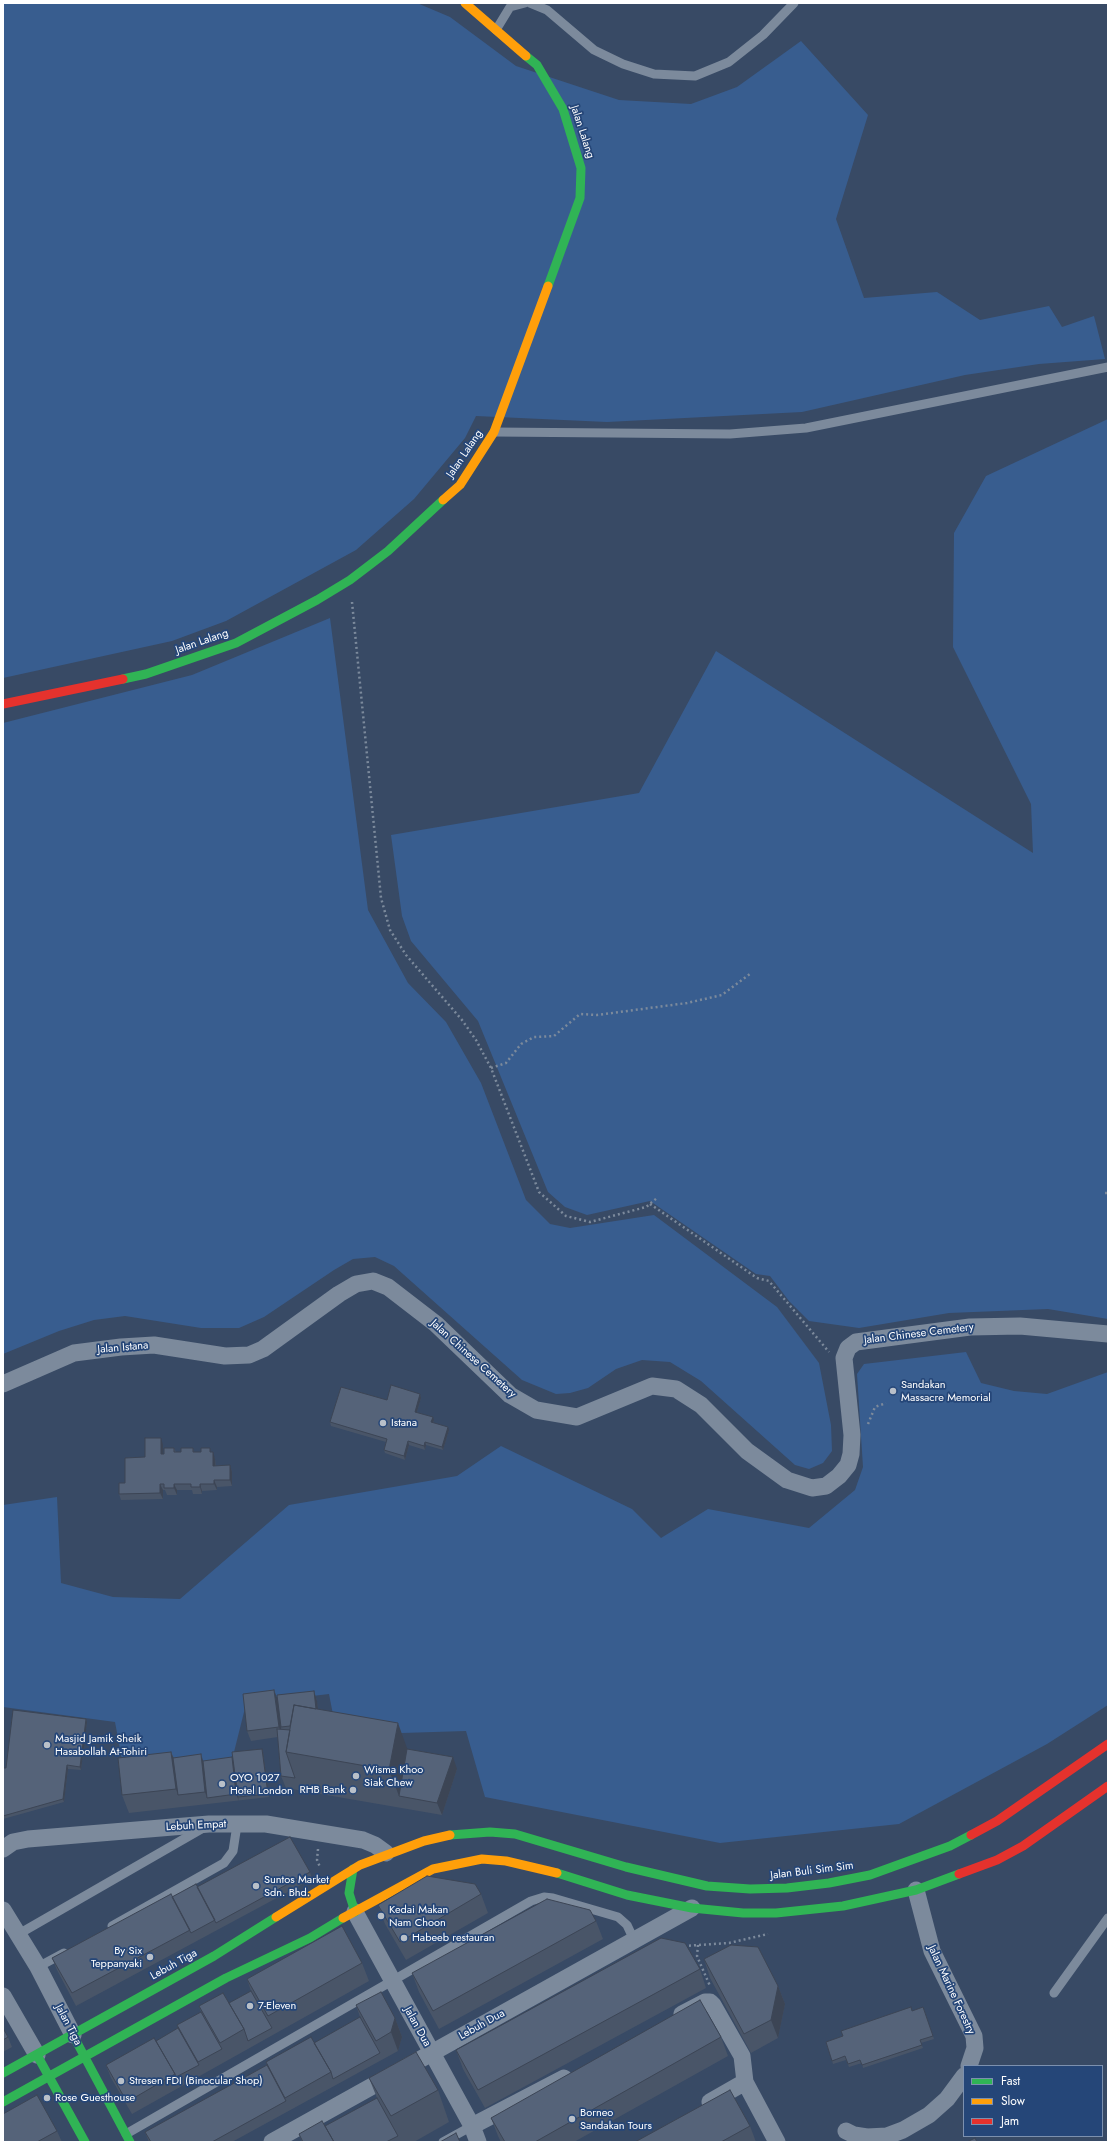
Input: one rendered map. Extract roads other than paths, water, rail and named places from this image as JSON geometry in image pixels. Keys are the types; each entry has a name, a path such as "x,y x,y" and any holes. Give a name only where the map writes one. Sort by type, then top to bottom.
{"main road":[{"name":"Jalan Lalang","path":"3,704 146,674 236,643 317,600 350,580 388,551 460,485 494,432 580,198 581,168 563,109 537,66 465,3"},
{"name":"Jalan Buli Sim Sim","path":"353,1869 386,1853 424,1841 452,1835 490,1832 515,1834 626,1867 706,1886 750,1889 788,1888 829,1883 870,1875 950,1846 997,1821 1108,1744"},
{"path":"3,2102 226,1978 310,1938 385,1894 433,1869 482,1859 506,1861 538,1868 627,1895 692,1908 744,1913 776,1913 843,1906 916,1890 968,1872 1023,1846 1108,1786"},
{"path":"353,1869 349,1893 355,1912"},
{"name":"Lebuh Tiga","path":"3,2074 214,1956 353,1869"},
{"name":"Jalan Tiga","path":"73,2035 128,2138"},
{"path":"37,2055 85,2142"}],"street":[{"name":"Jalan Chinese Cemetery","path":"249,1355 263,1349 344,1291 364,1282 381,1283 436,1324 510,1395 536,1410 577,1417 652,1386 676,1389 701,1405 747,1451 787,1480 812,1488 826,1486 839,1476 848,1465 851,1454 852,1435 844,1358 848,1348 856,1342 970,1327 1020,1326 1108,1334"},
{"name":"Jalan Istana","path":"3,1384 74,1353 121,1347 154,1345 225,1356 249,1355"},
{"name":"Lebuh Empat","path":"3,1849 13,1842 28,1838 209,1824 266,1824 363,1840 375,1845 386,1853"},
{"name":"Jalan Marine Forestry","path":"916,1890 932,1951 974,2036 975,2048 969,2065"},
{"name":"Lebuh Dua","path":"272,2142 692,1908"},
{"name":"Jalan Tiga","path":"3,1910 38,1967 73,2035"},
{"name":"Jalan Dua","path":"355,1912 475,2134"},
{"path":"3,1996 37,2055"},
{"path":"670,2021 705,2002 710,2002 742,2056 745,2082 777,2142"},
{"path":"475,2134 578,2070"},
{"path":"846,2131 854,2135 867,2138 887,2136 903,2130 929,2115 947,2099 963,2077"},
{"path":"698,2108 745,2082"}],"lane":[{"path":"496,30 510,7 525,3"},
{"path":"530,3 547,10 594,50 623,64 654,74 695,76 729,62 763,35 794,3"},
{"path":"494,432 730,434 806,428 1108,367"},
{"path":"17,1935 209,1824"},
{"path":"107,1929 224,1863 233,1851 237,1825"},
{"path":"128,2138 392,1981 531,1901 544,1897 554,1898 618,1917 627,1925 634,1940"},
{"path":"1054,1993 1108,1918"},
{"path":"38,1967 72,1948"},
{"path":"443,2142 475,2134"}],"place":[{"name":"Sandakan Massacre Memorial","path":"893,1391"},
{"name":"Istana","path":"383,1423"},
{"name":"Masjid Jamik Sheik Hasabollah At-Tohiri","path":"47,1745"},
{"name":"Wisma Khoo Siak Chew","path":"356,1776"},
{"name":"OYO 1027 Hotel London","path":"222,1784"},
{"name":"RHB Bank","path":"353,1790"},
{"name":"Suntos Market Sdn. Bhd.","path":"256,1886"},
{"name":"Kedai Makan Nam Choon","path":"381,1916"},
{"name":"Habeeb restauran","path":"404,1938"},
{"name":"By Six Teppanyaki","path":"150,1957"},
{"name":"7-Eleven","path":"250,2006"},
{"name":"Stresen FDI (Binocular Shop)","path":"121,2081"},
{"name":"Rose Guesthouse","path":"47,2098"},
{"name":"Borneo Sandakan Tours","path":"572,2119"}]}
